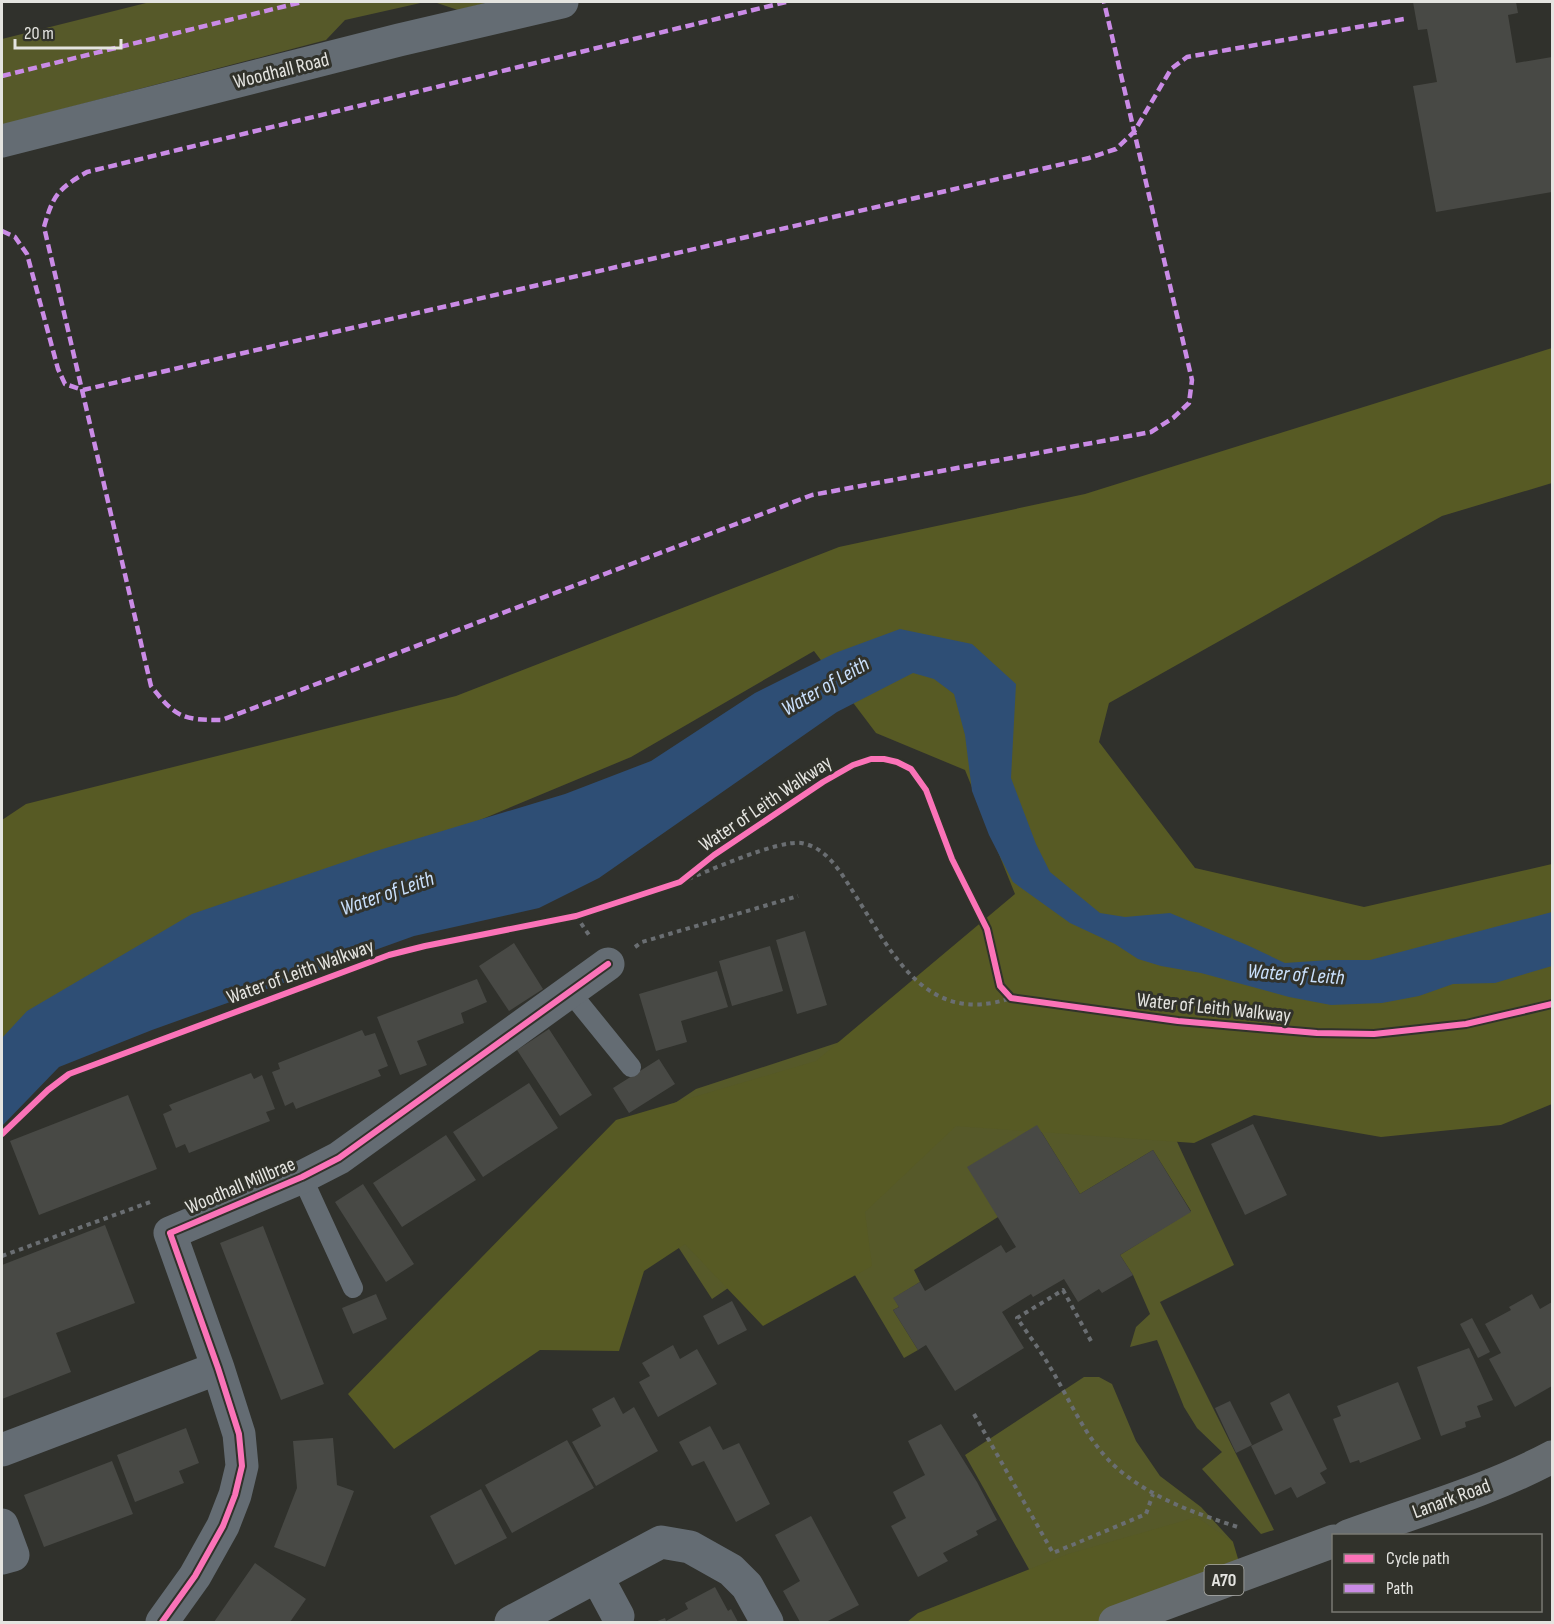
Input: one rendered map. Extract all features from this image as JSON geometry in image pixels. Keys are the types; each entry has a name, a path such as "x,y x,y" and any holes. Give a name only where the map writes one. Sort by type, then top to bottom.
{"main road":[{"name":"Lanark Road","path":"1354,1534 1489,1485 1552,1457"},
{"name":"A70","path":"1115,1623 1332,1542"}],"street":[{"name":"Woodhall Road","path":"2,141 399,40 562,2"},
{"name":"Woodhall Millbrae","path":"162,1623 195,1576 223,1526 235,1495 242,1466 239,1434 170,1233 302,1177 339,1158 571,993 608,964"},
{"path":"2,1450 218,1368"},
{"path":"2,1524 13,1555 2,1558"},
{"path":"511,1623 661,1542 690,1547 730,1570 747,1586 767,1623"},
{"path":"597,1577 618,1616"}],"lane":[{"path":"571,993 631,1067"},
{"path":"302,1177 353,1288"}],"path":[{"path":"608,964 642,942 798,896"},
{"path":"564,919 586,913"},
{"path":"2,1256 153,1201 170,1233"},
{"path":"1091,1341 1063,1290 1017,1318 1050,1367 1089,1435 1118,1468 1154,1494 1205,1517 1241,1528"},
{"path":"974,1414 1053,1554 1146,1514 1154,1494"}],"green space":[{"path":"150,2 425,2 345,20 326,40 2,125 2,39"},
{"path":"434,2 490,2 458,10"},
{"path":"1552,348 1552,483 1442,516 1109,703 1099,742 1195,868 1364,907 1552,864 1552,1104 1501,1125 1381,1137 1254,1115 1194,1143 956,1126 865,1212 872,1266 763,1326 685,1244 644,1271 619,1351 540,1350 394,1449 348,1394 616,1120 816,1061 1015,894 965,770 876,733 814,651 631,757 310,891 2,1058 2,820 26,804 456,696 839,547 1085,494"},
{"path":"858,1036 1167,1120 1234,1265 1160,1302 1274,1530 1261,1534 1202,1469 1222,1452 1197,1428 1184,1407 1157,1340 1130,1347 1136,1327 1150,1314 1133,1275 1120,1255 1191,1211 1153,1150 1080,1194 1037,1125 998,1217 914,1270 920,1282 894,1298 899,1307 893,1310 918,1350 904,1358 824,1223 712,1299 612,1145 696,1089"},
{"path":"1084,1377 1099,1377 1112,1384 1136,1441 1160,1476 1201,1507 1233,1542 1049,1605 965,1455"},
{"path":"1197,1517 1233,1542 1242,1572 1143,1622 907,1622 918,1613 1068,1554"}],"water":[{"name":"Water of Leith","path":"900,629 972,644 1016,684 1011,778 1036,844 1050,872 1100,913 1125,917 1170,913 1285,963 1370,960 1552,912 1552,966 1495,983 1453,984 1419,996 1382,1003 1331,1005 1289,997 1138,959 1115,944 1070,923 1013,882 989,835 972,791 965,735 954,694 934,679 913,673 837,712 599,878 539,908 414,936 152,1030 59,1067 2,1126 2,1038 27,1011 192,914 376,851 565,794 651,761 755,693 835,653"}],"building":[{"path":"1413,2 1516,2 1518,13 1508,15 1516,63 1552,57 1552,192 1436,212 1413,86 1437,82 1427,29 1418,30"},
{"path":"805,931 827,1005 797,1014 776,940"},
{"path":"514,943 543,989 509,1011 479,966"},
{"path":"770,946 783,991 732,1006 719,961"},
{"path":"717,971 728,1007 681,1021 687,1042 656,1051 639,994"},
{"path":"477,979 487,1002 461,1013 464,1023 417,1041 427,1065 400,1075 377,1017"},
{"path":"549,1029 592,1095 560,1116 517,1050"},
{"path":"362,1030 365,1036 375,1033 388,1066 378,1070 381,1076 296,1109 293,1102 285,1106 272,1072 280,1069 278,1063"},
{"path":"659,1059 675,1084 629,1113 613,1088"},
{"path":"251,1073 254,1079 262,1075 275,1109 266,1112 270,1121 189,1153 185,1144 176,1148 163,1114 172,1110 169,1105"},
{"path":"529,1083 558,1128 483,1177 453,1132"},
{"path":"128,1095 157,1169 39,1215 10,1141"},
{"path":"1253,1124 1287,1195 1245,1215 1211,1144"},
{"path":"1037,1125 1080,1194 1153,1150 1191,1212 1120,1255 1133,1275 1102,1293 1099,1289 1078,1302 1064,1279 1033,1297 1031,1294 1002,1312 1024,1348 955,1391 926,1345 918,1350 893,1310 899,1307 893,1298 920,1282 925,1291 1001,1245 1006,1253 1016,1247 967,1167"},
{"path":"446,1135 476,1180 402,1227 373,1183"},
{"path":"363,1184 414,1264 386,1282 335,1202"},
{"path":"105,1225 135,1303 56,1333 71,1372 2,1399 2,1265"},
{"path":"263,1226 324,1384 281,1400 220,1243"},
{"path":"376,1294 387,1319 353,1334 342,1308"},
{"path":"1532,1294 1540,1309 1552,1302 1552,1386 1515,1407 1489,1359 1501,1353 1485,1324 1511,1310 1509,1307"},
{"path":"732,1301 747,1330 718,1345 703,1316"},
{"path":"1472,1318 1490,1352 1478,1358 1460,1324"},
{"path":"673,1345 680,1359 697,1349 717,1384 658,1417 639,1382 650,1376 642,1363"},
{"path":"1469,1348 1493,1400 1477,1406 1481,1417 1465,1422 1466,1427 1441,1436 1417,1367"},
{"path":"1398,1382 1421,1439 1360,1463 1359,1460 1350,1463 1333,1419 1341,1416 1337,1406"},
{"path":"1289,1393 1327,1469 1320,1473 1326,1483 1297,1498 1291,1487 1275,1495 1251,1446 1283,1430 1270,1403"},
{"path":"614,1397 623,1414 634,1407 658,1451 596,1486 572,1442 601,1426 592,1409"},
{"path":"1230,1401 1252,1445 1236,1453 1215,1408"},
{"path":"941,1424 977,1482 997,1520 976,1531 978,1535 943,1553 948,1561 918,1577 891,1526 906,1518 893,1492 925,1475 908,1441"},
{"path":"710,1426 723,1450 739,1443 770,1504 736,1522 704,1461 692,1466 679,1442"},
{"path":"186,1428 199,1463 179,1471 184,1483 135,1502 117,1455"},
{"path":"333,1438 337,1485 354,1491 325,1567 274,1547 297,1488 293,1441"},
{"path":"567,1440 594,1488 512,1533 485,1485"},
{"path":"112,1461 133,1514 44,1547 24,1495"},
{"path":"481,1489 507,1538 455,1565 430,1516"},
{"path":"811,1516 859,1605 826,1622 800,1622 783,1591 800,1581 775,1535"},
{"path":"255,1563 306,1599 290,1622 214,1622"},
{"path":"715,1587 728,1611 731,1609 738,1622 655,1622 665,1618 666,1621 688,1609 685,1603"}],"marked path":[{"path":"2,76 302,2"},
{"path":"786,2 87,172 63,188 50,207 44,227 151,686 167,705 189,718 222,720 812,495 1151,432 1173,418 1189,403 1192,380 1104,2"},
{"path":"2,231 15,237 27,254 58,369 65,384 83,390 1089,158 1116,149 1134,132 1171,69 1187,57 1404,19"}],"cycle path":[{"name":"Water of Leith Walkway","path":"2,1134 48,1090 69,1074 389,955 576,916 680,882 714,855 823,782 853,765 871,759 897,762 911,769 926,790 952,859 987,929 1000,986 1011,998 1178,1021 1317,1033 1374,1034 1466,1024 1552,1004"},
{"path":"162,1622 195,1576 223,1526 235,1495 242,1466 239,1434 170,1233 302,1177 339,1158 608,964"}]}
